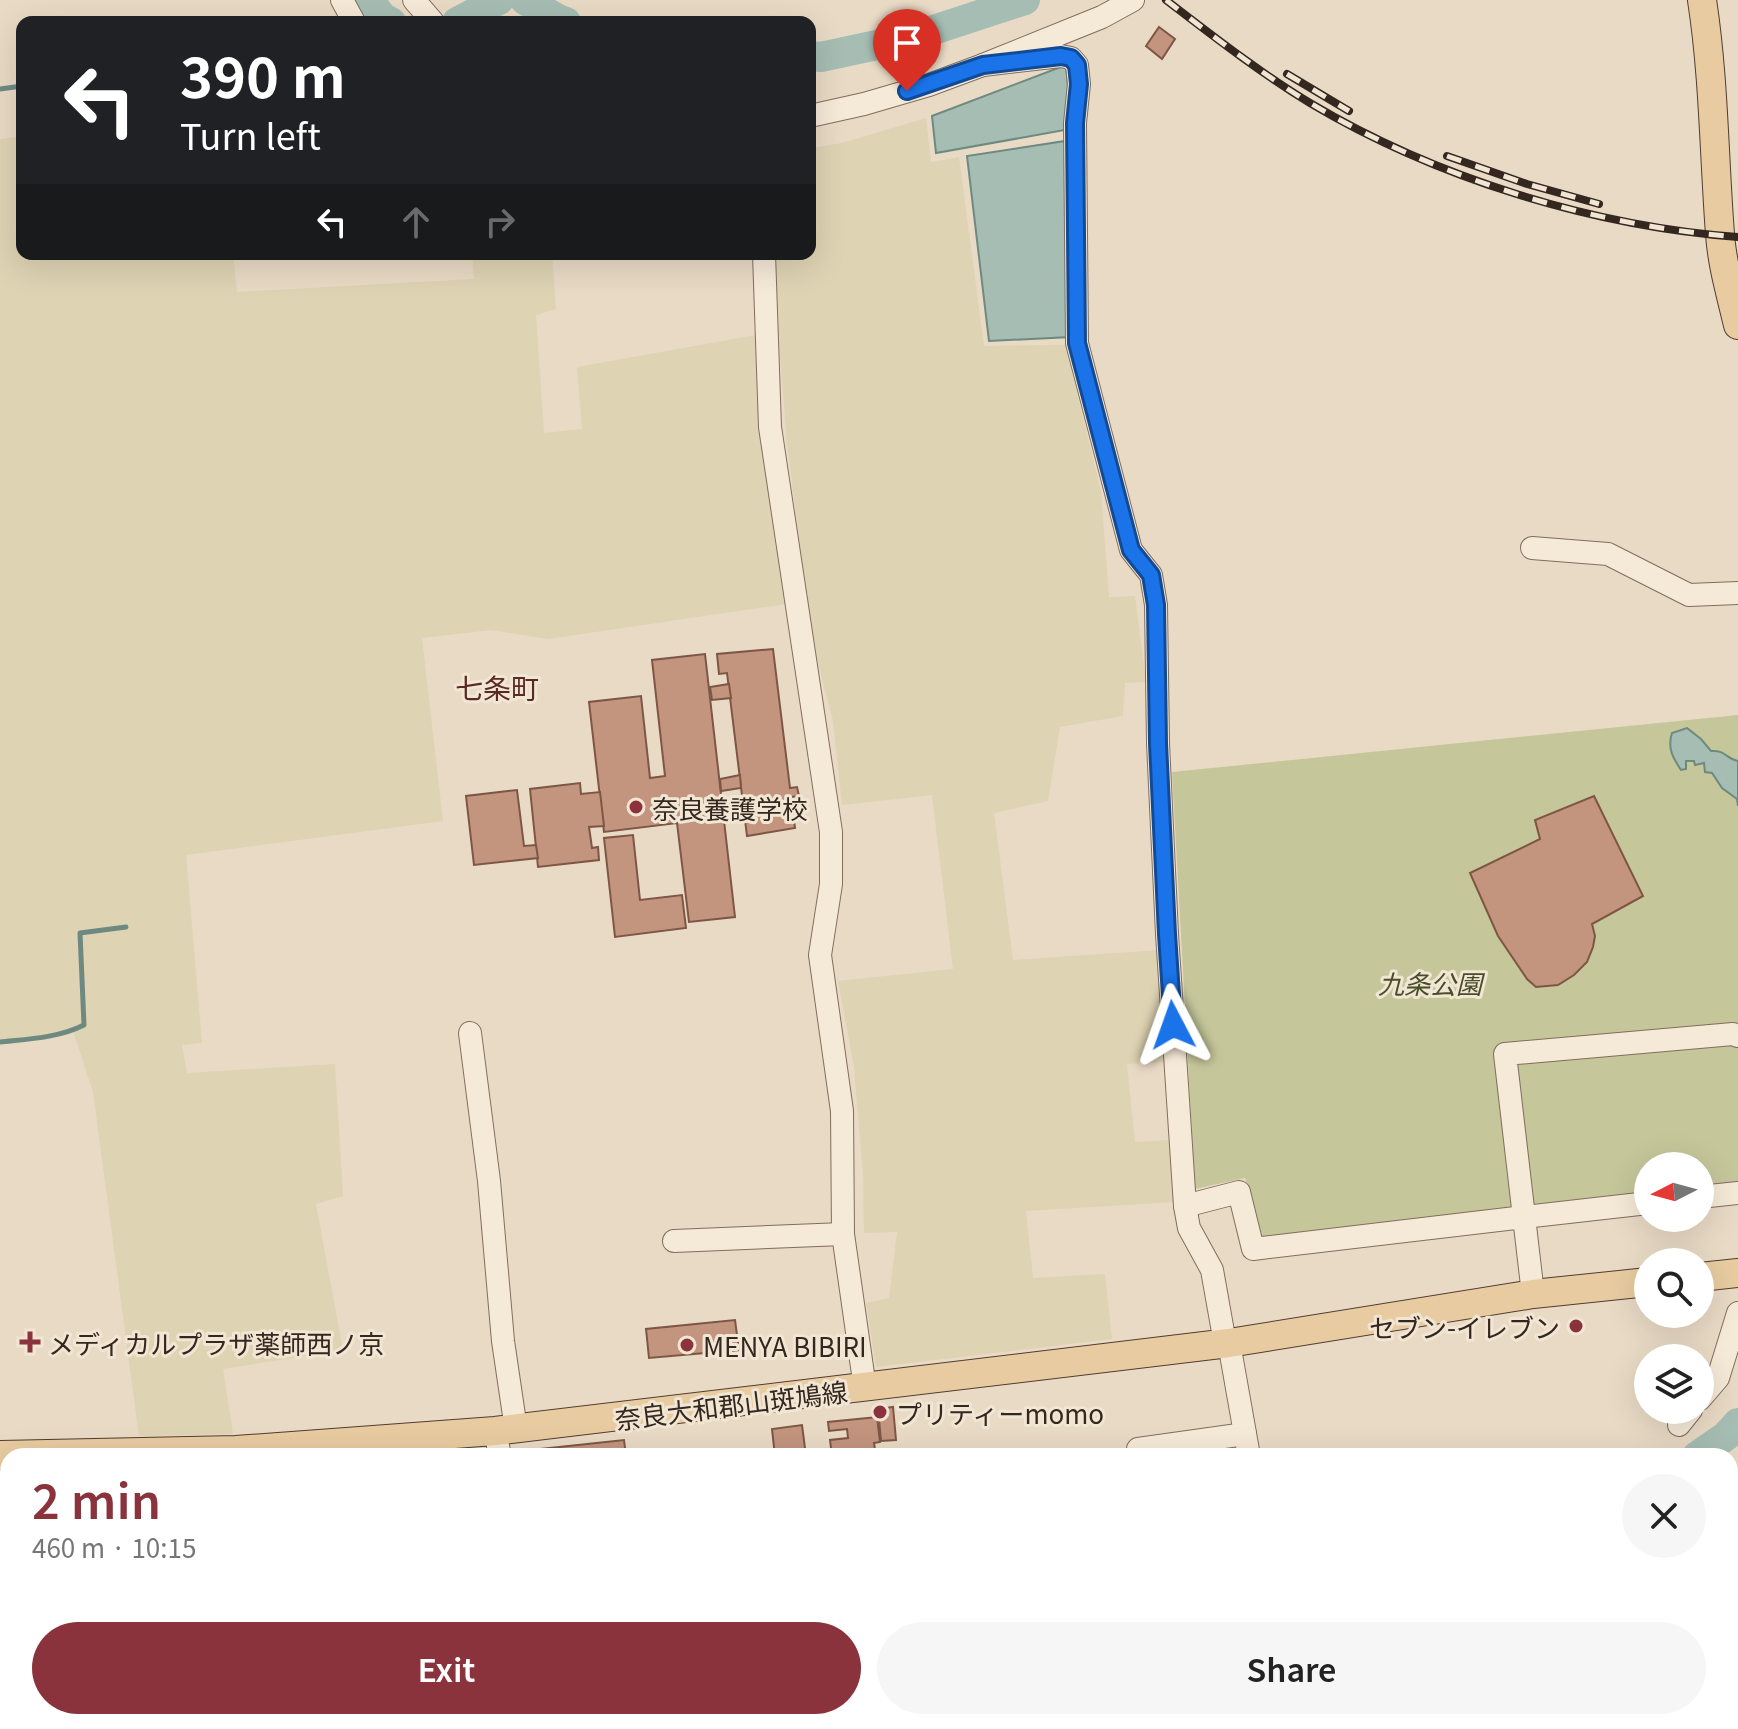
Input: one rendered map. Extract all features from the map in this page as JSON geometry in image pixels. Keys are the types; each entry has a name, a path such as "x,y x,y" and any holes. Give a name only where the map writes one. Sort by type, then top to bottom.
{"main road":[{"path":"1702,0 1713,88 1720,235 1738,325"},
{"path":"1714,1276 1738,1273"},
{"name":"奈良大和郡山斑鳩線","path":"384,1448 504,1439 865,1388 1227,1343 1533,1294 1634,1283"}],"street":[{"path":"414,0 428,16"},
{"path":"816,115 903,93 983,65 1102,17 1133,0"},
{"path":"983,65 1061,56 1071,58 1077,65 1077,343 1131,550 1151,575 1156,605 1158,743 1166,918 1185,1206 1189,1228 1212,1270 1247,1445 1165,1448"},
{"path":"764,260 770,427 831,832 831,884 820,955 842,1111 843,1234 865,1388"},
{"path":"1532,548 1608,554 1689,595 1738,593"},
{"path":"470,1033 489,1181 503,1341 504,1439"},
{"path":"1533,1294 1505,1054 1738,1036"},
{"path":"1185,1206 1239,1192 1253,1249 1634,1205"},
{"path":"1714,1196 1738,1193"},
{"path":"674,1241 843,1234"},
{"path":"1714,1383 1738,1313"}],"shaded area":[{"path":"1066,65 1070,109 1065,130 936,153 932,116"},
{"path":"926,118 931,162 959,157 984,346 1065,345 1101,491 1109,597 1135,596 1146,682 1125,683 1123,716 1060,727 1048,801 994,813 1013,960 1161,950 1167,1062 1127,1064 1135,1142 1169,1140 1176,1202 1026,1211 1033,1278 1105,1274 1112,1339 876,1367 866,1303 889,1298 897,1232 864,1233 863,1174 854,1067 838,981 953,969 932,795 842,805 833,721 811,636 787,443 772,260 816,260 816,147 842,143"},
{"path":"16,137 16,260 234,260 237,292 474,279 472,260 552,260 556,309 536,315 544,433 582,429 577,367 756,335 787,604 548,639 491,630 422,638 443,821 186,855 202,1043 182,1045 187,1073 335,1064 343,1196 316,1204 343,1350 223,1369 233,1434 139,1436 93,1092 73,1031 0,1042 0,139"},
{"path":"1065,141 1071,337 989,341 967,156"},
{"path":"1687,728 1711,751 1738,761 1738,806 1737,799 1722,788 1712,773 1705,772 1704,763 1695,765 1694,761 1686,761 1686,769 1681,770 1670,743 1672,733"}],"green space":[{"name":"九条公園","path":"1738,715 1738,1182 1714,1185 1714,1152 1634,1152 1634,1194 1262,1237 1245,1178 1195,1189 1172,772"}],"building":[{"path":"1159,27 1175,39 1162,59 1146,46"},
{"path":"773,649 790,788 797,787 799,796 791,797 795,828 747,836 727,673 719,674 717,654"},
{"path":"705,654 735,917 689,922 677,823 604,832 589,702 641,696 650,778 665,776 652,660"},
{"path":"729,684 731,698 712,700 710,687"},
{"path":"740,775 741,788 721,791 720,779"},
{"path":"580,783 581,794 600,792 604,826 589,827 592,848 598,847 599,860 538,867 530,789"},
{"path":"517,790 524,846 536,845 538,858 474,865 466,796"},
{"path":"1594,796 1643,896 1592,924 1595,936 1593,947 1587,962 1574,975 1558,985 1536,987 1527,979 1498,936 1470,873 1540,839 1535,820"},
{"path":"633,835 640,900 682,895 686,928 615,937 604,838"},
{"path":"735,1320 739,1350 649,1358 646,1329"},
{"path":"893,1407 896,1440 881,1441 878,1409"},
{"path":"877,1417 880,1442 874,1443 875,1448 831,1448 830,1440 848,1438 847,1429 829,1431 828,1422"},
{"path":"802,1425 805,1448 774,1448 772,1429"},
{"path":"624,1440 625,1448 550,1448"}],"waterway":[{"path":"369,0 381,16"},
{"path":"468,16 499,0"},
{"path":"525,0 553,16"},
{"path":"816,57 909,38 1025,0"},
{"path":"0,89 16,87"},
{"path":"0,1042 53,1035 84,1025 80,933 126,927"},
{"path":"1709,1448 1738,1423"}],"railway":[{"path":"1166,0 1310,103 1410,154 1516,194 1572,210 1627,222 1738,237"},
{"path":"1287,74 1349,111"},
{"path":"1447,156 1527,184 1599,204"}],"place":[{"name":"奈良養護学校","path":"636,807"},
{"name":"セブン-イレブン","path":"1576,1326"},
{"name":"メディカルプラザ薬師西ノ京","path":"30,1342"},
{"name":"MENYA BIBIRI","path":"687,1345"},
{"name":"プリティーmomo","path":"880,1412"}],"district":[{"name":"七条町","path":"497,687"}],"route":[{"path":"907,91 983,65 1061,56 1071,58 1077,65 1077,343 1131,550 1151,575 1156,605 1158,743 1173,1025"}]}
